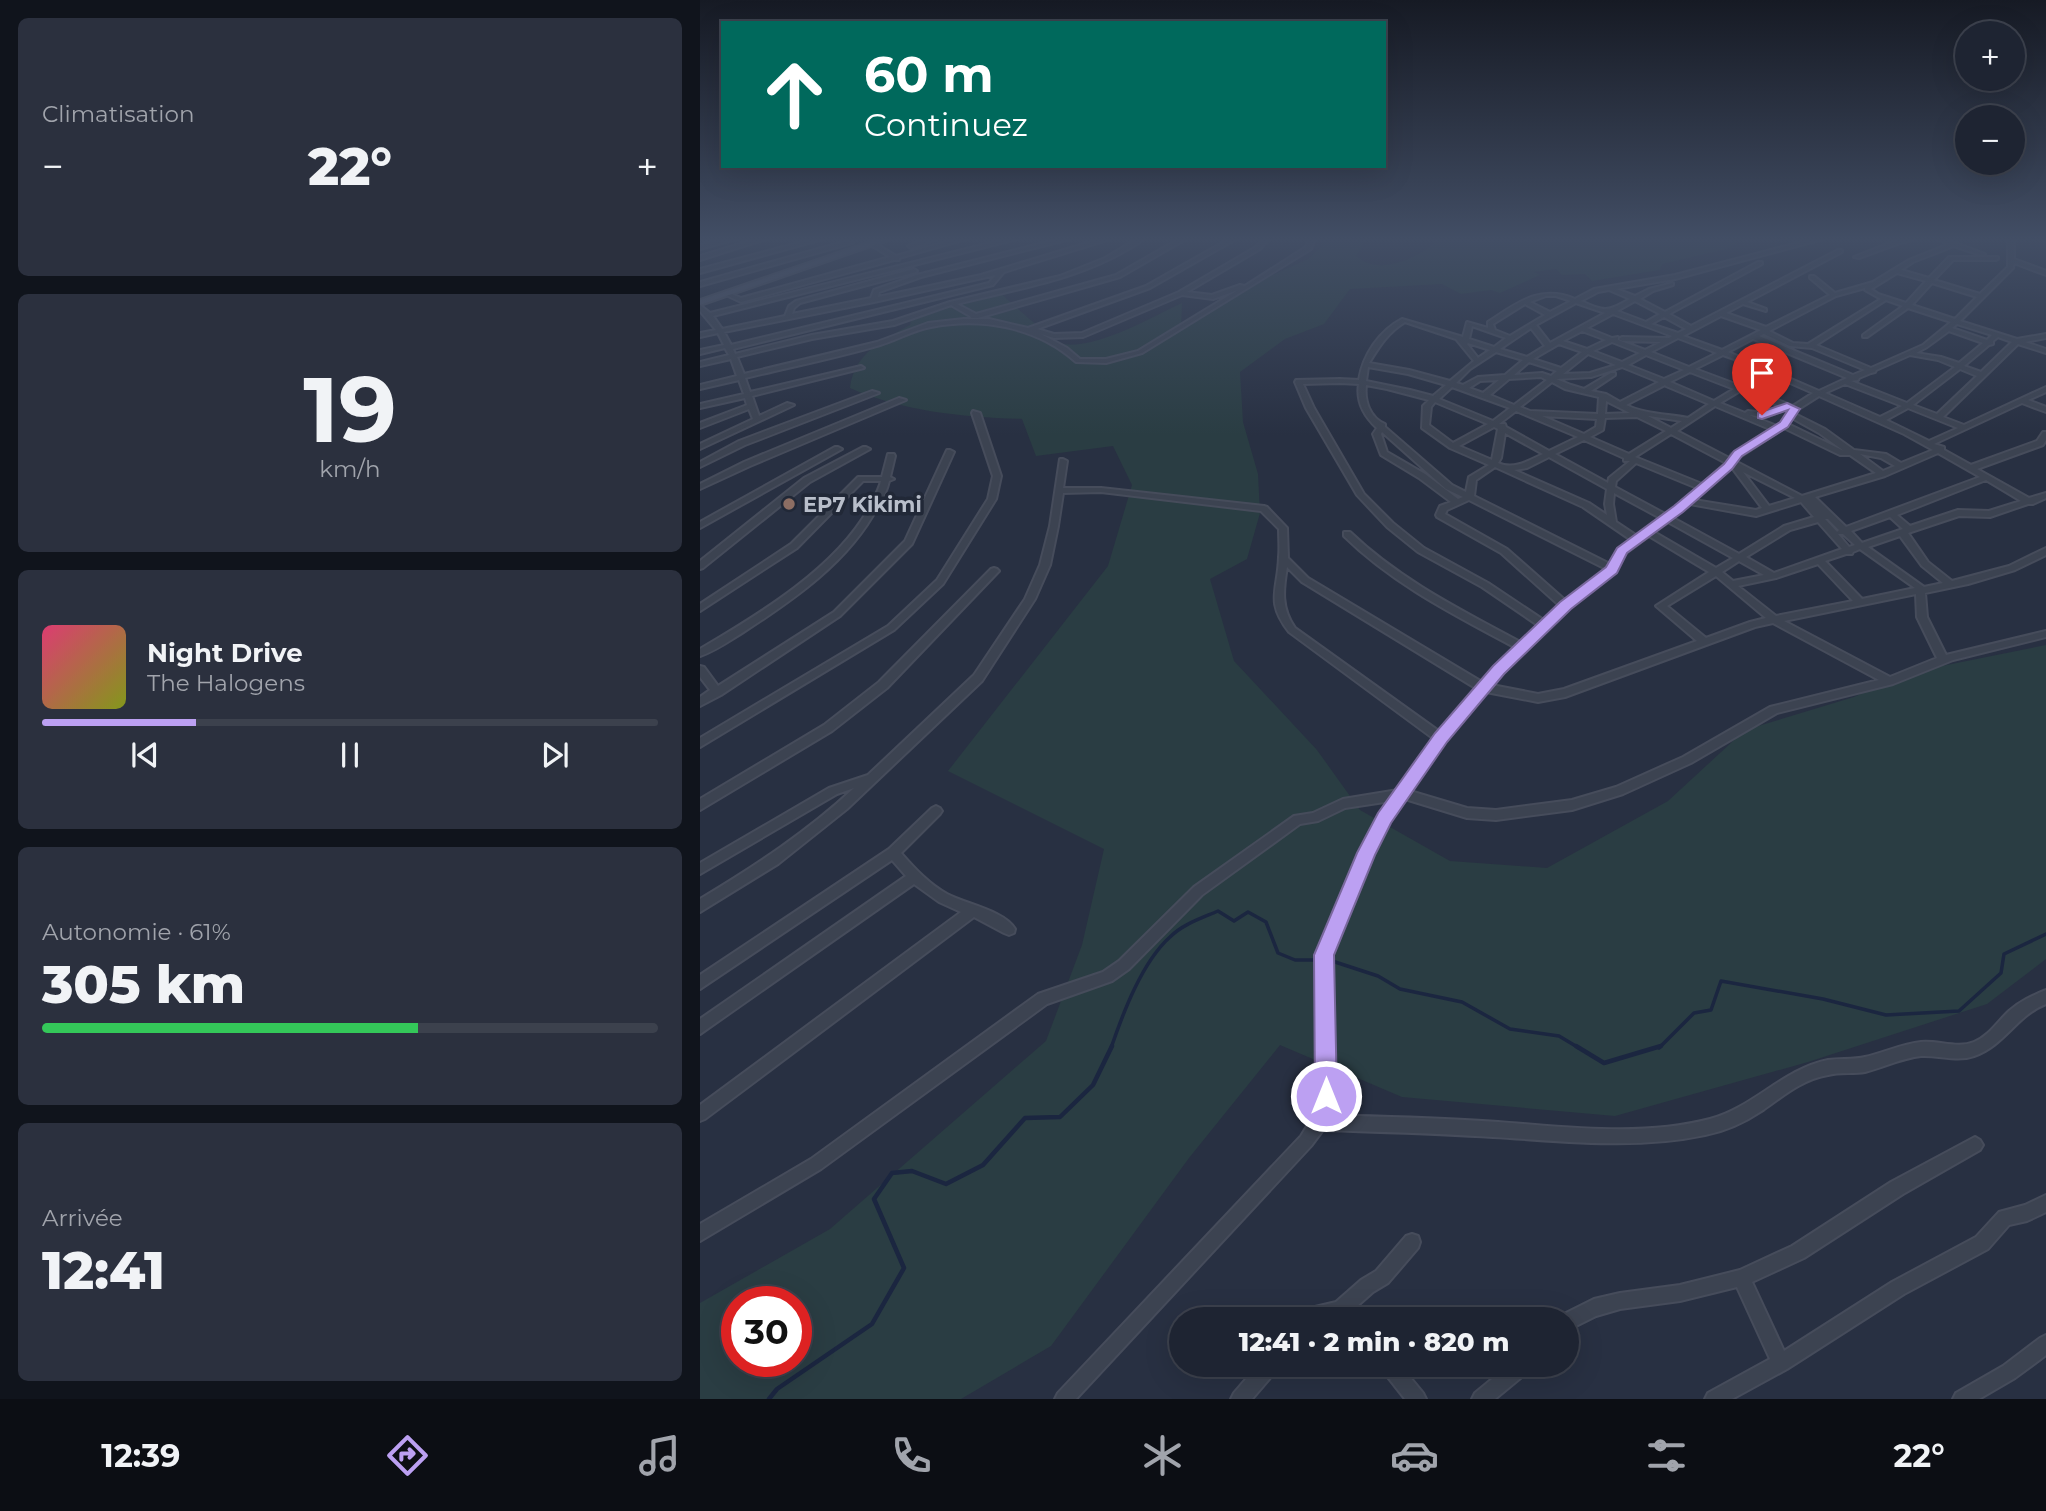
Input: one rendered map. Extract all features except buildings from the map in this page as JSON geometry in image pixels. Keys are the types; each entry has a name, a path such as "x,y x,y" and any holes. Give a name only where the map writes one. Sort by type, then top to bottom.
{"street":[{"path":"710,315 752,304"},
{"path":"788,317 795,304"},
{"path":"700,335 852,304"},
{"path":"700,364 745,344 910,304"},
{"path":"700,352 768,347 894,323 948,304"},
{"path":"954,304 976,317"},
{"path":"964,321 1020,304"},
{"path":"1028,330 1100,304"},
{"path":"700,387 879,343 928,325 989,321 1054,336 1083,335 1155,304"},
{"path":"1028,330 1065,349 1077,360 1124,358 1146,349 1219,304"},
{"path":"1492,331 1490,323 1522,304"},
{"path":"1530,304 1550,315"},
{"path":"1571,304 1511,338 1450,382 1427,405 1425,425 1453,446 1586,505 1637,540"},
{"path":"1584,304 1646,324 1675,338 1723,352 1881,420 1931,443 2030,502"},
{"path":"1485,395 1527,359 1627,304"},
{"path":"1647,304 1691,329"},
{"path":"1646,324 1682,304"},
{"path":"1586,391 1647,353 1738,304"},
{"path":"1749,304 1765,310"},
{"path":"1620,405 1815,304"},
{"path":"1812,346 1876,304"},
{"path":"1713,405 1762,415 1791,410 1819,393 1912,354 1948,329 1973,304"},
{"path":"700,305 720,332 757,420"},
{"path":"1865,336 1908,305 2046,351"},
{"path":"1722,314 1764,329 1769,336 1792,345 1812,346 1873,371"},
{"path":"1612,569 1449,487 1364,408 1362,382 1365,364 1380,340 1398,321 1407,320 1466,342 1496,348 1527,359 1558,375 1568,387 1603,396 1730,464 1807,499 1862,547 1916,583 1921,591 1922,617 1943,660"},
{"path":"1478,362 1466,342 1468,323 1511,338"},
{"path":"1532,325 1549,347"},
{"path":"1948,329 1987,343 2046,336"},
{"path":"1580,330 1612,338 1762,394 1791,410 1882,474"},
{"path":"1881,420 1911,407 1998,334"},
{"path":"1752,336 1911,407 1966,428"},
{"path":"1453,446 1498,424 1514,408 1588,351 1612,338 1675,338"},
{"path":"1939,417 2017,341"},
{"path":"1560,342 1626,365 1713,405 1780,427 1843,453 1883,456 1901,466"},
{"path":"745,344 763,343 768,347"},
{"path":"1660,348 1668,361"},
{"path":"1912,354 1933,356 1982,375"},
{"path":"1743,360 1762,394"},
{"path":"1365,364 1401,369 1465,387 1630,460 1701,487"},
{"path":"1465,387 1478,379 1591,374 1626,365"},
{"path":"700,405 861,369"},
{"path":"1546,626 1485,585 1421,550 1390,525 1361,495 1310,408 1299,382 1362,382 1432,398 1498,424 1773,576"},
{"path":"786,386 790,405 802,419"},
{"path":"1612,521 1613,478 1630,460 1741,387"},
{"path":"1931,443 2046,388"},
{"path":"1418,394 1441,391"},
{"path":"700,465 742,443 875,393"},
{"path":"1504,469 1524,466 1600,428 1603,396"},
{"path":"700,488 747,464 902,400"},
{"path":"2023,401 2046,410"},
{"path":"700,447 790,405"},
{"path":"700,426 751,406"},
{"path":"1064,1399 1306,1141 1319,1122 1326,1096 1324,961 1366,853 1385,818 1441,737 1482,687 1566,606 1612,569 1622,551 1667,519 1730,464 1738,453 1780,427 1791,410"},
{"path":"700,743 891,628 940,582 992,499 995,487 997,476 976,413"},
{"path":"1527,413 1639,415 1689,420"},
{"path":"1470,497 1472,479 1497,458 1498,424"},
{"path":"1382,426 1377,434 1384,453 1422,476 1458,503"},
{"path":"1971,468 2040,443 2046,434"},
{"path":"700,525 838,449"},
{"path":"700,566 807,480 866,449"},
{"path":"1688,501 1748,513 1768,510 1882,474 1941,449"},
{"path":"700,702 836,614 909,542 950,452"},
{"path":"700,653 753,623 824,565 865,524 890,479 891,456"},
{"path":"700,906 774,860 843,806 978,678 1030,599 1045,565 1063,461"},
{"path":"1730,464 1742,472 1768,510"},
{"path":"1832,535 1986,477"},
{"path":"700,608 794,545 861,479 890,479"},
{"path":"1059,491 1098,489 1264,509 1283,528 1284,559 1278,606 1282,619 1292,630 1441,737"},
{"path":"1732,584 1773,576 1958,513 1990,514 2046,495"},
{"path":"1470,497 1443,508 1440,515 1504,551 1566,606"},
{"path":"1807,499 1817,518 1849,552"},
{"path":"1891,514 1906,532 1925,564 1951,585"},
{"path":"1704,641 1661,606 1787,528 1828,516"},
{"path":"1648,532 1716,572 1773,619 1889,681"},
{"path":"1347,534 1385,567 1449,608 1522,647"},
{"path":"1284,559 1305,580 1482,687 1538,698 1556,696 1704,641 1773,619 1951,585 2012,568 2046,551"},
{"path":"1819,560 1859,602"},
{"path":"700,805 828,728 883,685 994,571"},
{"path":"700,1233 816,1164 1043,999 1107,976 1124,965 1198,891 1290,822 1314,818 1343,804 1404,794 1467,813 1496,815 1572,805 1619,791 1687,760 1774,710 1889,681 1943,660 2046,634"},
{"path":"700,670 717,692"},
{"path":"700,869 833,791 870,779"},
{"path":"700,983 892,853 936,811"},
{"path":"892,853 914,877 942,897 1009,929"},
{"path":"700,1027 914,877"},
{"path":"700,1114 974,910"},
{"path":"1319,1122 1520,1131 1607,1139 1662,1136 1732,1121 1751,1111 1790,1081 1827,1068 1861,1065 1916,1050 1974,1050 1994,1037 2016,1011 2029,1002 2046,997"},
{"path":"1579,1316 1620,1301 1680,1293 1741,1278 1798,1252 1897,1188 1975,1146"},
{"path":"1714,1399 1782,1363 1898,1288 1982,1243 2005,1218 2027,1213 2046,1203"},
{"path":"1350,1307 1367,1286 1382,1277 1412,1242"},
{"path":"1741,1278 1782,1363"},
{"path":"1962,1399 2009,1372 2046,1344"},
{"path":"1240,1399 1259,1377"},
{"path":"1399,1377 1417,1399"},
{"path":"1481,1399 1508,1377"}],"shaded area":[{"path":"958,304 1013,304 1060,343 1073,345 1104,338 1182,304 1181,330 1223,304 1339,304 1324,324 1285,339 1240,372 1243,422 1258,474 1260,513 1247,559 1210,579 1234,661 1317,750 1360,810 1450,861 1547,868 1668,801 1745,730 1854,697 1907,673 2046,645 2046,959 1987,1004 1808,1062 1615,1116 1402,1097 1280,1045 1189,1158 1051,1346 961,1399 700,1399 700,1303 721,1291 721,1377 812,1377 812,1286 730,1286 830,1229 1046,1041 1082,945 1104,849 948,771 1108,566 1132,485 1113,446 1036,456 1022,419 934,412 891,403 850,388 857,366 871,349 910,325 911,320"}],"waterway":[{"path":"1111,1048 1128,1004 1151,960 1175,932 1199,919 1218,911 1234,921 1248,912 1266,922 1278,953 1295,960 1318,960"},
{"path":"1661,1046 1694,1013 1711,1010 1721,981 1823,999 1886,1015 1959,1011 2001,973 2004,954 2046,934"},
{"path":"1329,960 1378,976 1400,989 1462,1002 1510,1029 1559,1036 1579,1048"},
{"path":"769,1399 777,1389 872,1324 904,1268 874,1199 892,1173 912,1171 946,1184 983,1165 1025,1118 1060,1117 1093,1085 1112,1046"},
{"path":"1576,1046 1604,1063 1661,1046"}],"place":[{"name":"EP7 Kikimi","path":"789,504"}],"route":[{"path":"1326,1096 1324,955 1366,853 1385,818 1441,737 1482,687 1566,606 1612,569 1622,551 1679,509 1728,466 1738,453 1784,425 1794,409 1787,406 1775,413 1762,415"}]}
